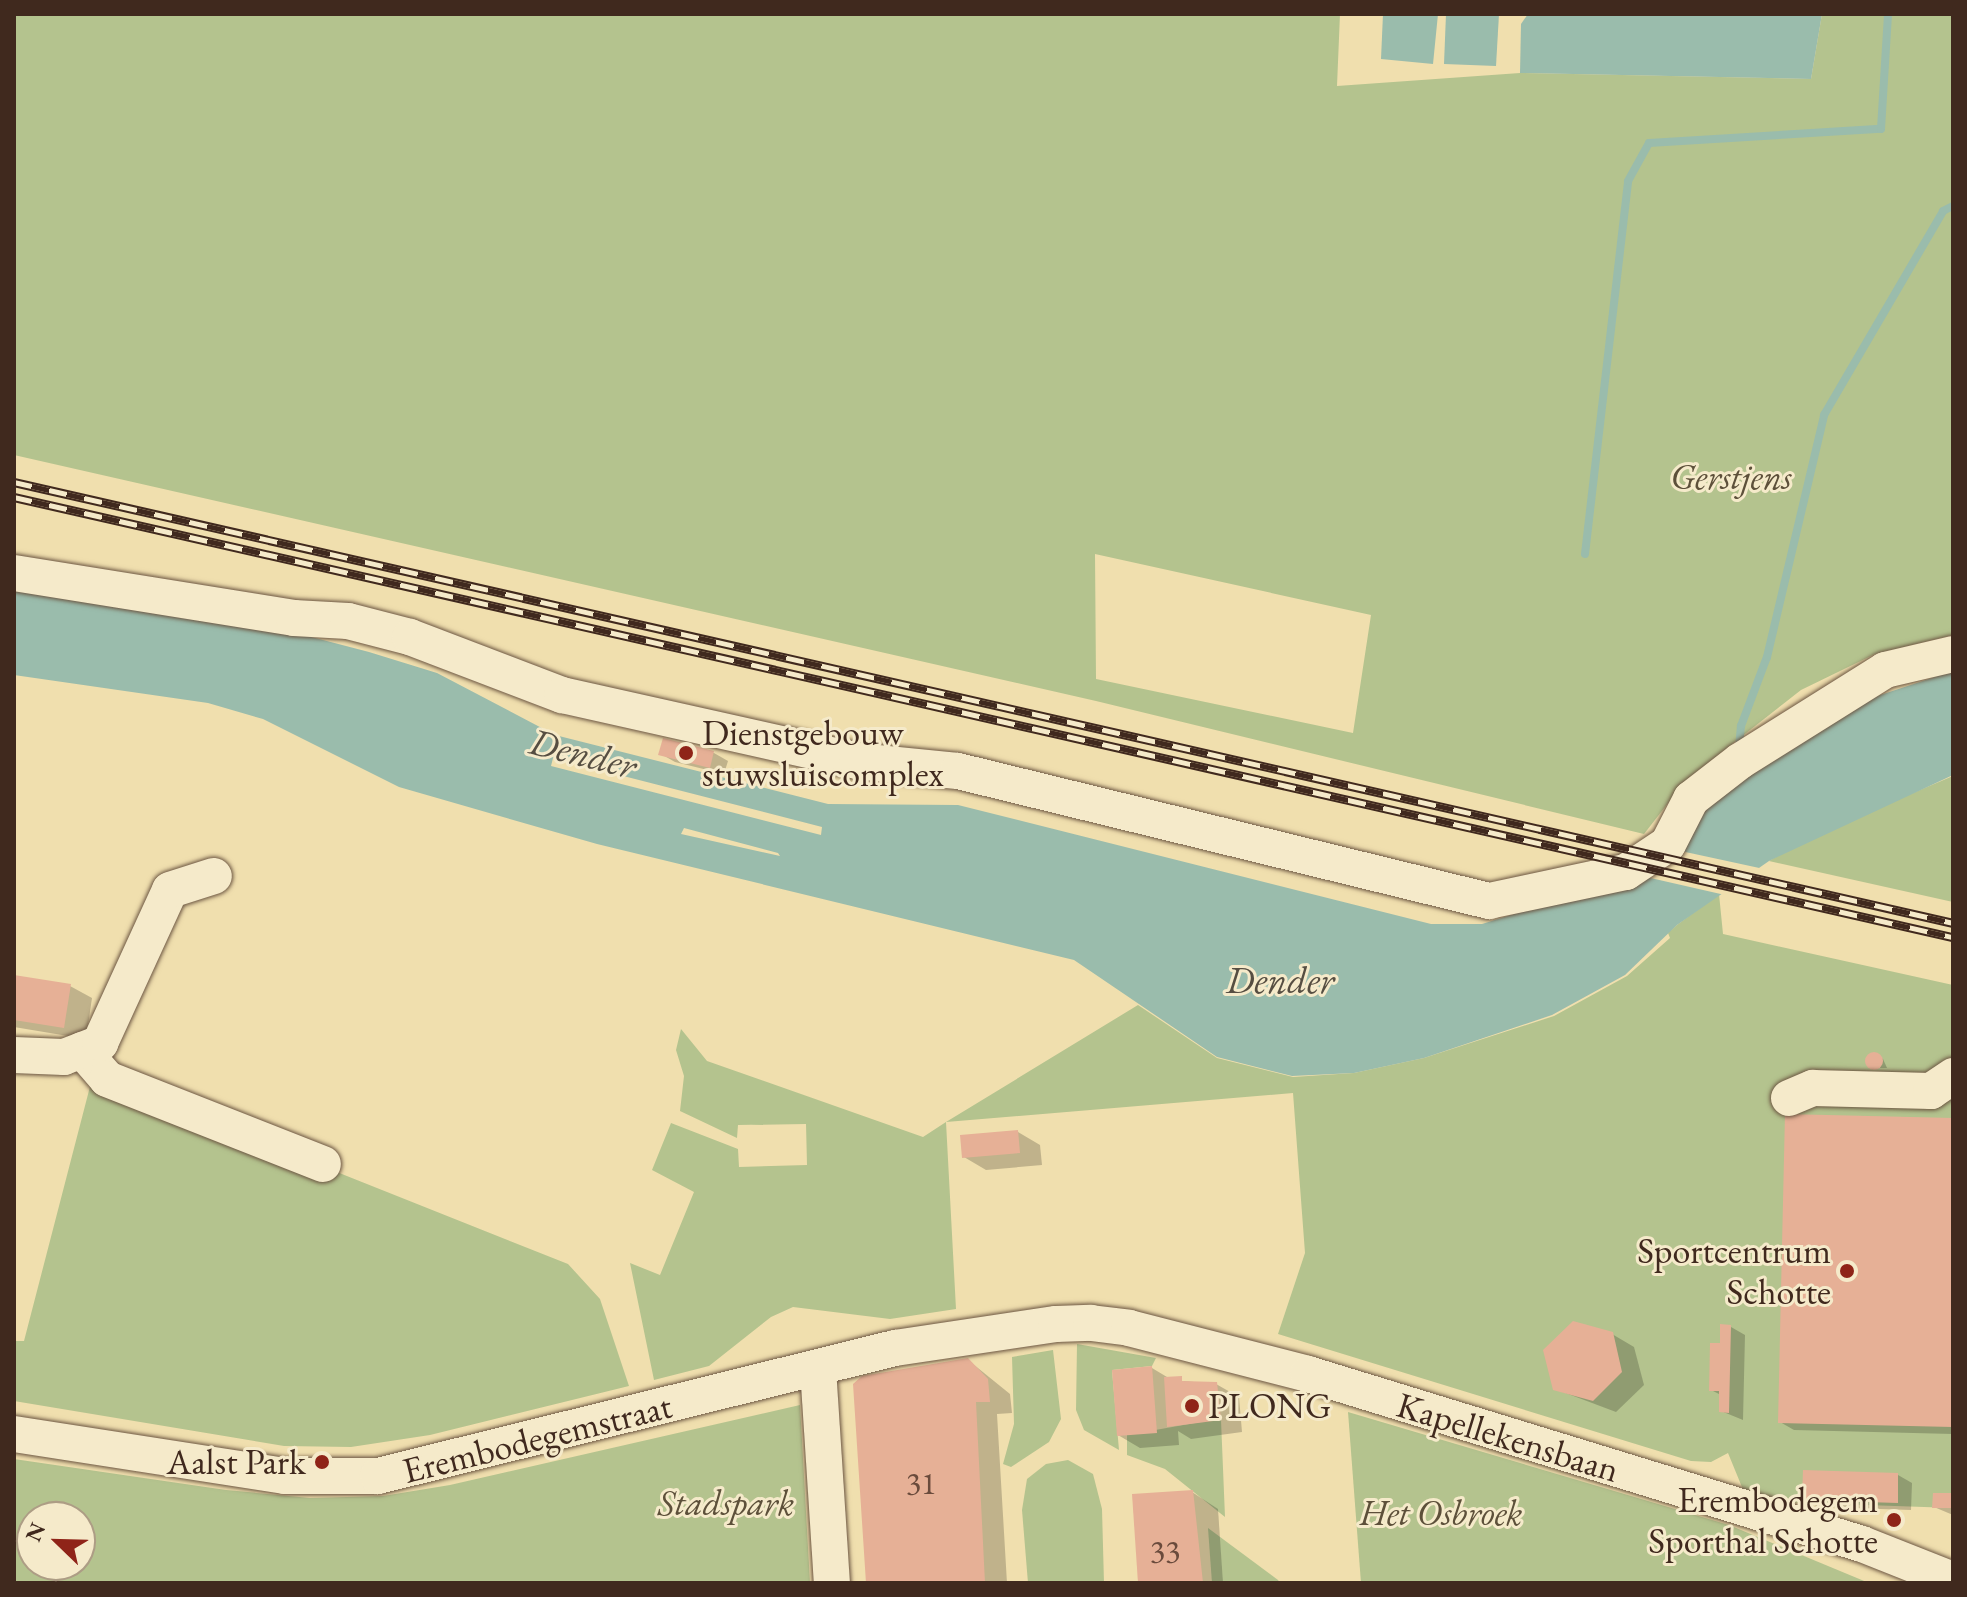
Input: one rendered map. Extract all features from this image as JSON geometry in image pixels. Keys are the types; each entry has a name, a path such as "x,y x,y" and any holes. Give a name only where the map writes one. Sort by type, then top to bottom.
{"street":[{"path":"14,573 294,618 348,621 410,637 562,695 857,761 958,771 1460,898 1522,898 1626,872 1668,844 1691,799 1740,761 1885,670 1953,654"},
{"path":"14,1055 64,1057 100,1043 170,890 214,876"},
{"path":"82,1050 107,1079 323,1164"},
{"path":"1789,1098 1813,1088 1931,1091 1953,1076"},
{"name":"Erembodegemstraat","path":"14,1434 285,1476 378,1476 895,1348 1056,1324"},
{"name":"Kapellekensbaan","path":"1056,1324 1129,1328 1308,1374 1862,1544 1953,1580"},
{"path":"818,1368 832,1583"}],"green space":[{"name":"Gerstjens","path":"14,14 1340,14 1337,86 1520,73 1811,79 1822,14 1953,14 1953,635 1875,654 1801,690 1686,780 1644,834 1096,701 14,455","holes":["1095,554 1371,615 1353,733 1096,679"]},
{"path":"1953,776 1953,902 1769,861 1814,835"},
{"path":"1719,894 1723,934 1953,985 1953,1508 1780,1502 1744,1492 1728,1453 1711,1462 1691,1461 1278,1334 1305,1253 1293,1093 946,1122 1138,1005 1217,1058 1293,1077 1354,1073 1424,1058 1554,1016 1627,976 1670,938 1668,933"},
{"path":"681,1029 707,1061 923,1137 946,1122 956,1309 890,1319 793,1307 771,1317 709,1366 654,1380 630,1263 660,1275 694,1192 652,1170 671,1123 738,1149 739,1167 807,1165 806,1124 738,1125 737,1138 680,1111 684,1076 676,1050"},
{"path":"93,1075 568,1264 600,1299 629,1386 430,1435 351,1447 284,1446 14,1401 14,1341 24,1341"},
{"path":"1077,1344 1156,1358 1152,1366 1112,1370 1119,1450 1084,1430 1076,1410"},
{"path":"1053,1350 1061,1419 1049,1442 1011,1467 1003,1464 1014,1424 1012,1357"},
{"name":"Stadspark","path":"800,1405 810,1583 14,1583 14,1459 226,1490 310,1498 383,1496 450,1485"},
{"name":"Het Osbroek","path":"1348,1412 1729,1525 1869,1583 1361,1583"},
{"path":"1221,1420 1225,1517 1165,1469 1127,1455 1127,1435"},
{"path":"1068,1460 1093,1474 1102,1509 1104,1583 1028,1583 1022,1510 1027,1479 1046,1464"},
{"path":"1208,1528 1278,1580 1280,1583 1212,1583"}],"water":[{"path":"1383,14 1438,14 1433,64 1381,59"},
{"path":"1446,14 1499,14 1496,66 1444,64"},
{"path":"1528,14 1822,14 1811,79 1520,73 1521,24"},
{"name":"Dender","path":"14,587 243,619 437,673 555,735 828,804 958,805 1431,924 1482,924 1601,887 1687,817 1850,705 1953,671 1953,775 1769,861 1677,925 1625,975 1552,1015 1424,1058 1354,1073 1292,1076 1217,1057 1074,960 597,844 399,787 263,719 208,703 14,675","holes":["553,758 822,827 821,835 551,766","684,828 778,853 780,856 681,834"]}],"pier":[{"path":"1667,848 1764,869 1725,895 1633,874"}],"building":[{"name":"Dienstgebouw stuwsluiscomplex","path":"663,738 714,751 710,768 658,755"},
{"path":"14,975 71,984 64,1028 14,1020"},
{"path":"1874,1052 1883,1061 1874,1070 1865,1061"},
{"path":"1785,1114 1953,1118 1953,1427 1778,1423"},
{"path":"1018,1130 1020,1153 962,1158 960,1135"},
{"path":"1573,1321 1613,1332 1622,1372 1593,1401 1553,1390 1543,1350"},
{"path":"1720,1324 1731,1325 1729,1413 1719,1412 1719,1391 1709,1391 1710,1343 1720,1343"},
{"path":"968,1358 988,1379 990,1402 976,1402 985,1583 866,1583 853,1384 862,1376"},
{"path":"1152,1366 1157,1433 1117,1436 1112,1370"},
{"name":"PLONG","path":"1182,1376 1182,1381 1217,1382 1221,1420 1167,1427 1164,1377"},
{"path":"1803,1470 1898,1473 1898,1503 1802,1500"},
{"path":"1193,1490 1203,1583 1138,1583 1132,1494"},
{"path":"1933,1493 1953,1493 1953,1508 1932,1508"}],"waterway":[{"path":"1585,554 1628,181 1649,143 1881,129 1888,14"},
{"path":"1739,748 1741,726 1767,657 1824,415 1943,211 1953,206"}],"railway":[{"path":"14,482 1953,923"},
{"path":"14,497 1953,937"}],"place":[{"name":"Dienstgebouw stuwsluiscomplex","path":"686,753"},
{"name":"Sportcentrum Schotte","path":"1847,1271"},
{"name":"PLONG","path":"1192,1406"},
{"name":"Aalst Park","path":"322,1462"},
{"name":"Erembodegem Sporthal Schotte","path":"1894,1520"}]}
